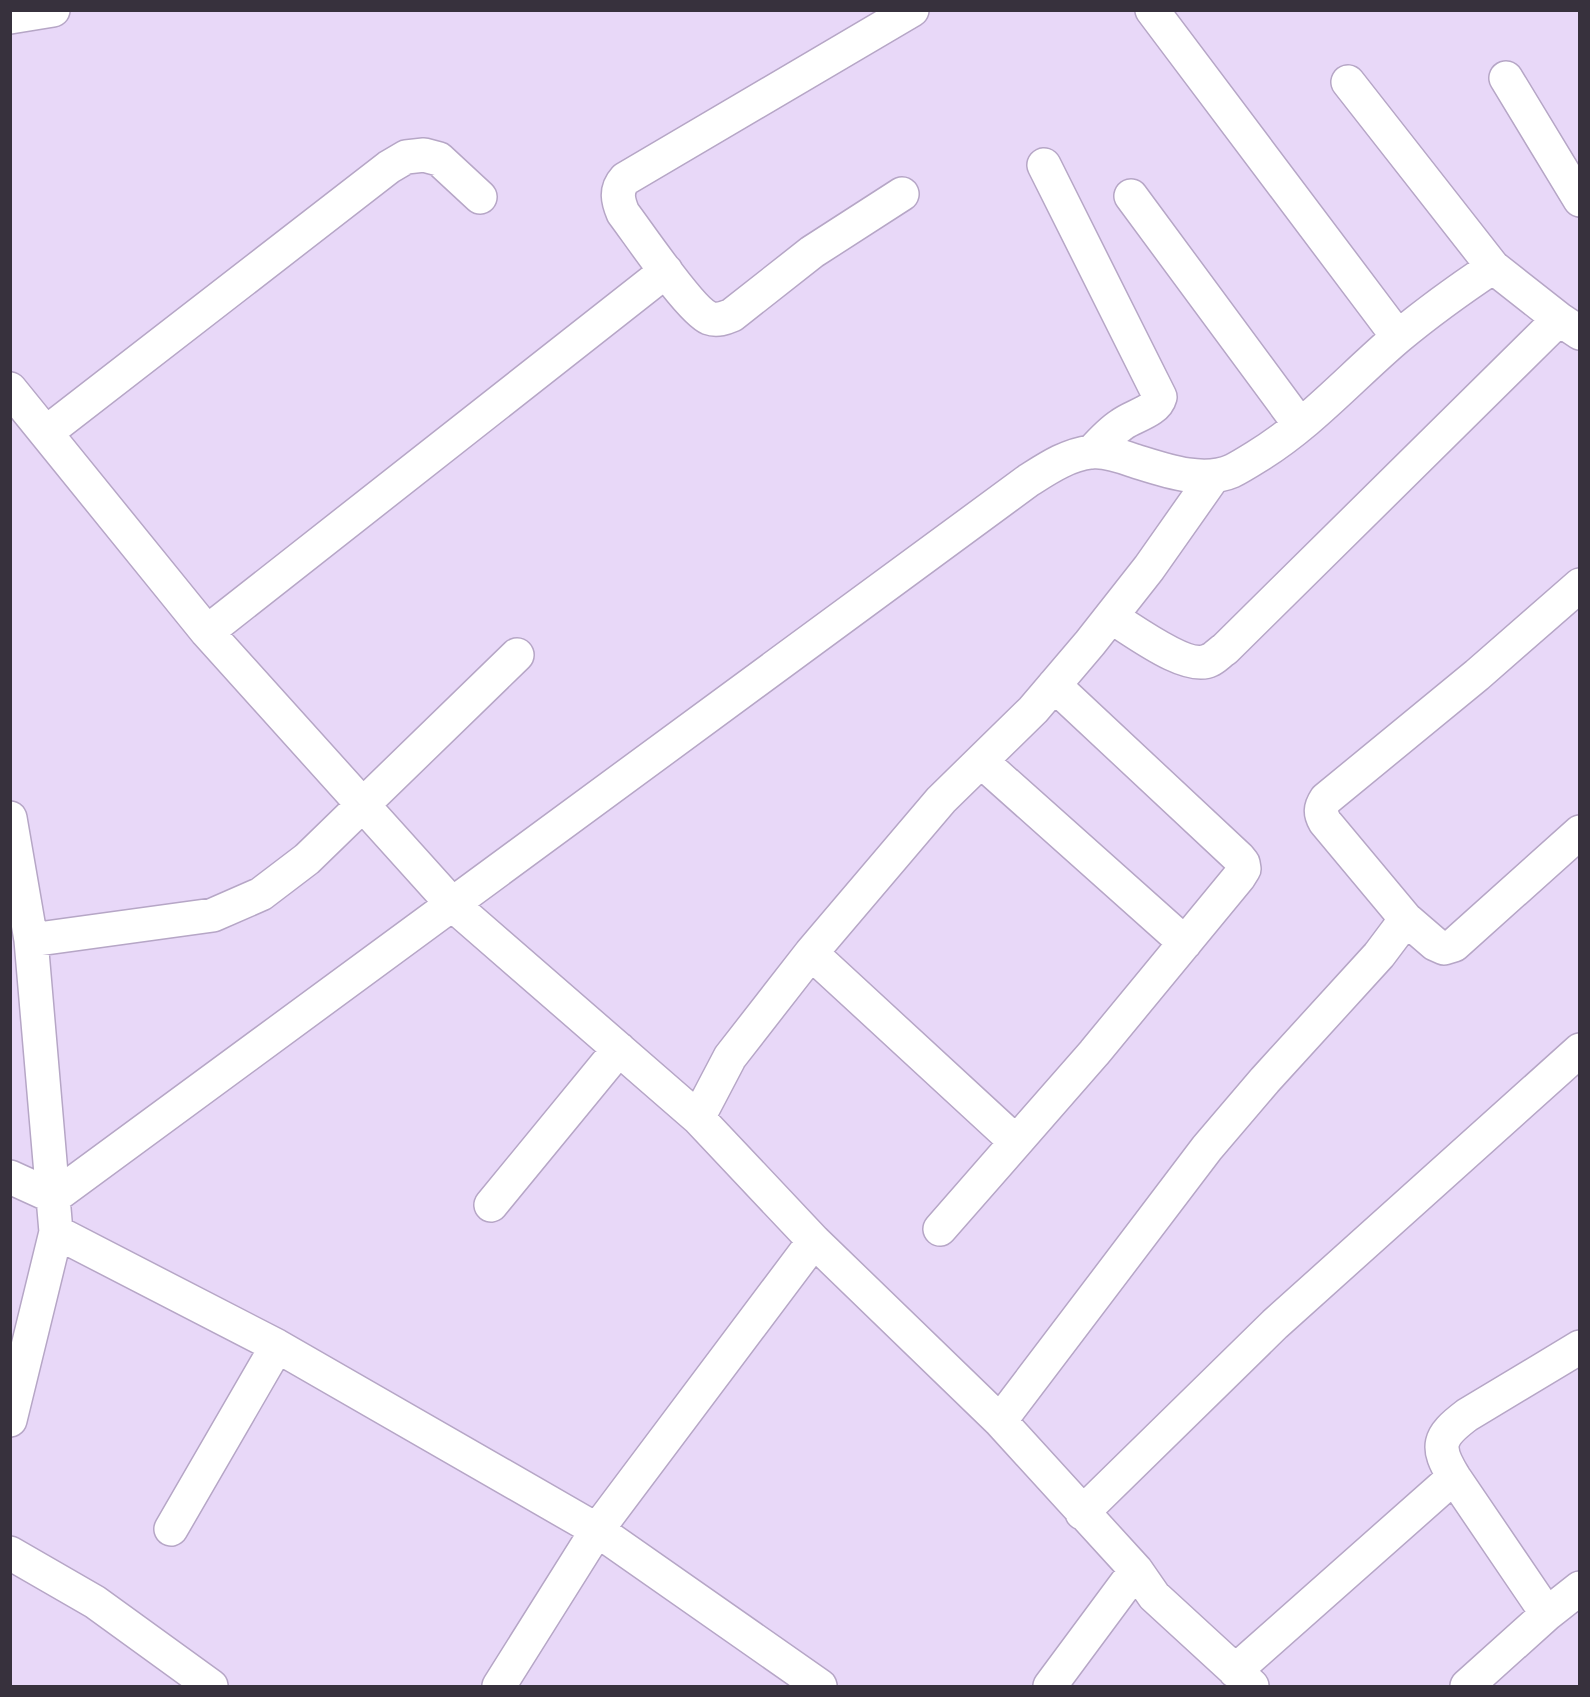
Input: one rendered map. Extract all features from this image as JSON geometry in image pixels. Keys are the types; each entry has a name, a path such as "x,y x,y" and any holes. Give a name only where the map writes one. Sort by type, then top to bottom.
{"street":[{"path":"10,17 53,10"},
{"path":"902,194 812,252 732,315 722,319 711,319 700,312 623,213 618,193 620,184 625,179 912,10"},
{"path":"1152,10 1398,337"},
{"path":"1506,78 1580,200"},
{"path":"1111,616 1181,659 1195,663 1209,661 1569,326 1493,267 1348,82"},
{"path":"47,432 397,162 424,155 439,159 480,197"},
{"path":"1044,165 1160,397 1159,403 1122,423 1108,434 1092,452"},
{"path":"1131,196 1300,425"},
{"path":"54,1197 1029,480 1060,461 1092,452 1116,454 1156,468 1191,475 1213,477 1232,471 1272,447 1300,425 1398,337 1493,267"},
{"path":"207,632 666,271"},
{"path":"10,389 207,632 453,905 698,1118 814,1241 1000,1421 1136,1570 1154,1596 1243,1678 1454,1477"},
{"path":"698,1118 730,1057 811,953 941,800 1033,710 1149,568 1213,477"},
{"path":"1580,585 1477,675 1326,799 1321,806 1321,815 1325,822 1406,919 1435,944 1444,948 1462,940 1580,832"},
{"path":"31,940 213,915 261,894 307,859 517,656"},
{"path":"939,1229 1094,1053 1244,869 1243,863 1054,685"},
{"path":"981,761 1185,943"},
{"path":"10,818 31,940 56,1232 10,1420"},
{"path":"1000,1421 1207,1148 1265,1080 1379,955 1406,919"},
{"path":"811,953 1016,1142"},
{"path":"491,1205 619,1049"},
{"path":"1082,1513 1275,1324 1580,1050"},
{"path":"10,1178 54,1197"},
{"path":"56,1232 277,1346 597,1530 810,1684"},
{"path":"499,1686 597,1530 814,1241"},
{"path":"171,1529 277,1346"},
{"path":"1547,1614 1454,1477 1443,1459 1442,1443 1451,1427 1467,1415 1580,1347"},
{"path":"10,1553 95,1602 211,1686"},
{"path":"1050,1686 1136,1570"},
{"path":"1467,1686 1547,1614 1580,1588"}]}
